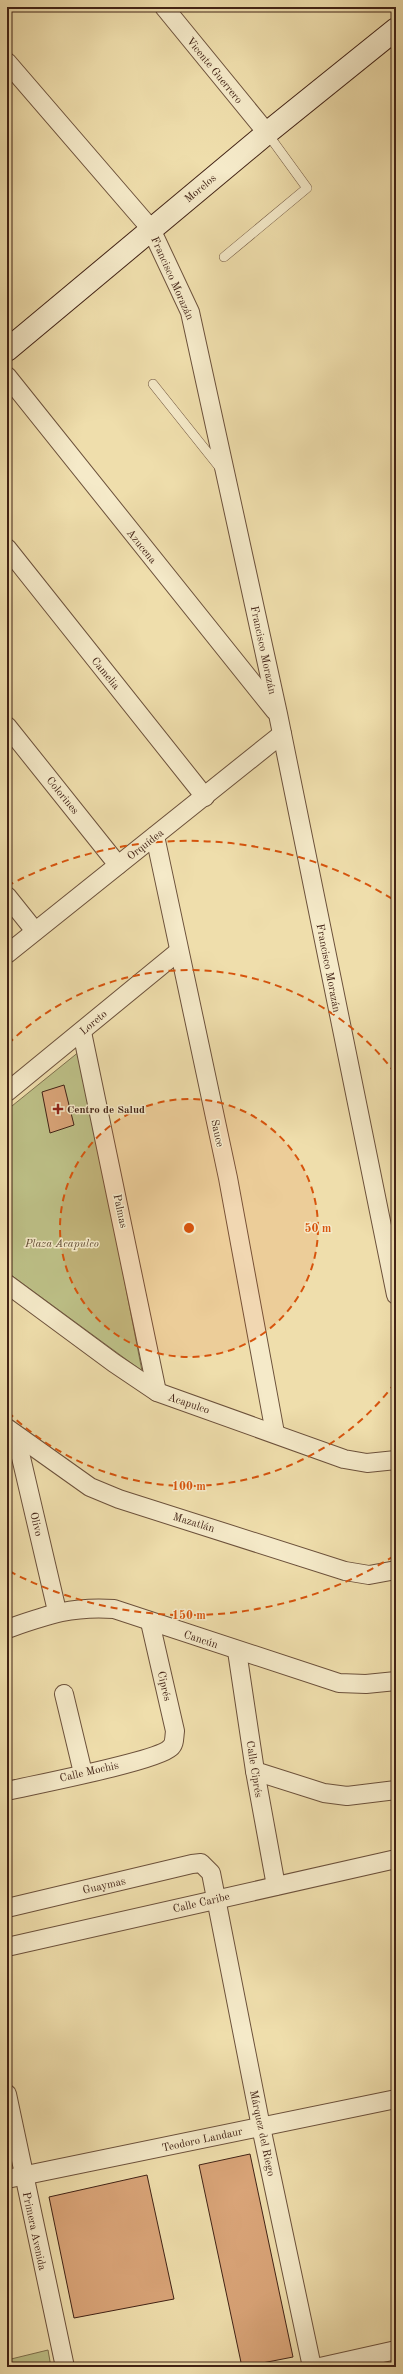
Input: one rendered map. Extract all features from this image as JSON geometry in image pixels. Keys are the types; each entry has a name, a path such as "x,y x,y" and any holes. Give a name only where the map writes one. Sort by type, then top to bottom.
{"street":[{"name":"Vicente Guerrero","path":"164,7 267,133"},
{"name":"Morelos","path":"7,350 267,133 396,29"},
{"name":"Francisco Morazán","path":"7,62 151,230 190,312 278,714 396,1295"},
{"name":"Azucena","path":"7,376 278,714"},
{"name":"Camelia","path":"7,548 205,797"},
{"name":"Colorines","path":"7,726 118,865"},
{"name":"Orquídea","path":"7,954 282,734"},
{"name":"Sauce","path":"155,836 228,1178 275,1433"},
{"path":"7,896 35,931"},
{"name":"Loreto","path":"7,1092 179,951"},
{"name":"Palmas","path":"82,1032 157,1392"},
{"name":"Acapulco","path":"7,1284 114,1364 157,1392 275,1433 344,1459 366,1464 396,1460"},
{"name":"Mazatlán","path":"12,1432 90,1487 119,1498 345,1571 369,1575 396,1570"},
{"name":"Olivo","path":"12,1432 57,1612"},
{"name":"Cancún","path":"7,1629 57,1612 89,1608 114,1609 237,1651 339,1683 366,1684 396,1681"},
{"name":"Ciprés","path":"150,1622 175,1731 174,1742 170,1749"},
{"name":"Calle Ciprés","path":"237,1651 255,1771 276,1886"},
{"path":"64,1694 83,1773"},
{"name":"Calle Mochis","path":"7,1791 147,1758 170,1749"},
{"path":"255,1771 324,1793 347,1796 396,1790"},
{"name":"Calle Caribe","path":"7,1947 396,1859"},
{"name":"Márquez del Riego","path":"201,1863 211,1873 261,2127 312,2367"},
{"name":"Guaymas","path":"7,1908 201,1863"},
{"name":"Primera Avenida","path":"7,2094 15,2178 65,2367"},
{"name":"Teodoro Landaur","path":"15,2178 396,2099"},
{"path":"320,2367 396,2350"}],"lane":[{"path":"224,257 307,188 267,133"},
{"path":"153,384 225,474"}],"green space":[{"name":"Plaza Acapulco","path":"80,1051 142,1371 7,1272 7,1110"},
{"path":"48,2350 51,2367 7,2367 7,2360"}],"building":[{"name":"Centro de Salud","path":"64,1085 74,1125 50,1133 42,1092"},
{"path":"250,2154 293,2357 242,2367 199,2165"},
{"path":"147,2175 174,2299 74,2318 49,2197"}],"place":[{"name":"Centro de Salud","path":"58,1109"}]}
